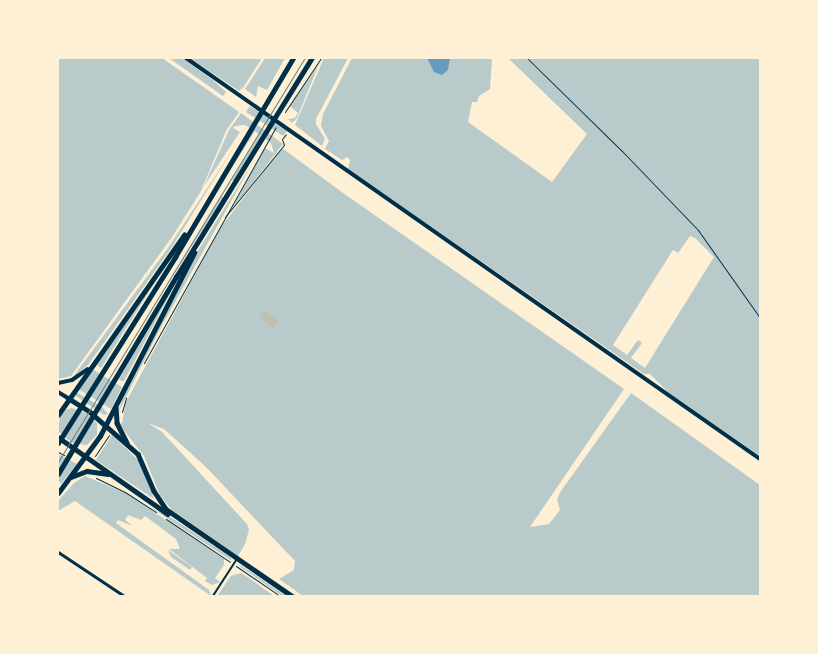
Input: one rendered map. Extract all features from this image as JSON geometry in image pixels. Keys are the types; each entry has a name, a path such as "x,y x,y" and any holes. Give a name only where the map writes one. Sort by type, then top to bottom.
{"main road":[{"path":"58,443 146,304 194,221 293,58"},
{"path":"58,474 200,240 266,139 312,58"},
{"path":"58,415 88,369 194,221"},
{"path":"58,493 86,456 106,425 200,240"},
{"path":"68,398 106,425 143,461 162,505 177,518"},
{"path":"118,400 116,420 129,446"},
{"path":"58,437 113,476 292,596"},
{"path":"68,479 90,470 113,476"}],"street":[{"path":"186,58 760,459"},
{"path":"58,383 72,380 88,369"},
{"path":"58,392 68,398"},
{"path":"58,552 124,596"}],"lane":[{"path":"213,596 237,559"}],"path":[{"path":"281,114 321,58"},
{"path":"527,58 622,151 698,230 760,318"},
{"path":"144,363 224,219 266,139 279,121"},
{"path":"224,219 284,145 282,139 288,132"},
{"path":"121,416 126,397"},
{"path":"94,458 110,433"},
{"path":"93,476 125,492 157,513"},
{"path":"163,517 280,596"}],"shaded area":[{"path":"58,58 162,58 239,112 226,131 201,191 172,237 71,376 58,379"},
{"path":"169,58 182,58 214,81 226,92 223,96"},
{"path":"190,58 262,58 243,88 240,86 242,88 239,91"},
{"path":"265,58 285,58 267,90 258,86 256,97 245,89"},
{"path":"324,58 348,58 316,119 316,124 325,139 322,146 295,125"},
{"path":"352,58 492,58 490,89 479,96 477,102 472,102 468,122 552,182 587,134 508,58 760,58 760,456 669,393 650,374 644,374 348,169 350,160 347,157 342,160 325,149 329,141 321,126 323,114","holes":["690,236 695,238 714,257 645,368 631,358 642,343 638,340 627,355 613,345 673,250 678,253"]},
{"path":"319,64 297,118 292,123 288,119 295,118 298,113 290,106"},
{"path":"250,106 287,131 283,136 246,112"},
{"path":"241,113 283,144 231,211 265,148 274,153 271,143 261,136 234,181 232,180 259,135 255,131 226,177 253,130 245,125 235,126 233,128 240,132 204,186 229,130"},
{"path":"235,146 170,250 88,365 73,377 168,248"},
{"path":"282,148 343,193 624,389 530,527 549,524 560,510 557,499 561,491 631,393 760,485 760,596 303,596 279,579 294,570 295,561 206,467 164,429 148,423 162,432 247,524 249,530 245,544 238,556 172,510 160,495 144,456 119,424 122,423 126,402 221,227"},
{"path":"253,162 160,329 118,413 122,400 199,249"},
{"path":"222,196 223,198 167,285 186,254"},
{"path":"159,276 101,368 99,367 97,364"},
{"path":"174,286 124,381 121,381 119,379"},
{"path":"92,369 122,387 111,409 78,389"},
{"path":"76,392 102,407 108,414 104,415 76,396"},
{"path":"72,408 86,413 97,423 97,435 87,445 72,443 58,431 60,417 65,410"},
{"path":"112,435 139,461 154,499 96,460"},
{"path":"58,454 77,464 61,484 58,480"},
{"path":"85,476 127,494 224,559 224,565 215,578 220,582 212,585 205,581 207,578 169,549 180,549 176,539 145,516 141,520 128,515 125,520 133,526 118,520 116,523 209,590 211,596 75,501 58,511 58,501 74,483"},
{"path":"150,507 175,520 230,557 232,561"},
{"path":"168,550 192,567 190,570 171,557"},
{"path":"238,565 242,566 286,596 282,596"},
{"path":"241,573 274,596 217,596 231,576"}],"water":[{"path":"427,58 450,58 448,70 442,75 434,72"}],"building":[{"path":"265,310 279,321 273,328 259,317"}],"tram line":[{"path":"58,462 305,58"}]}
